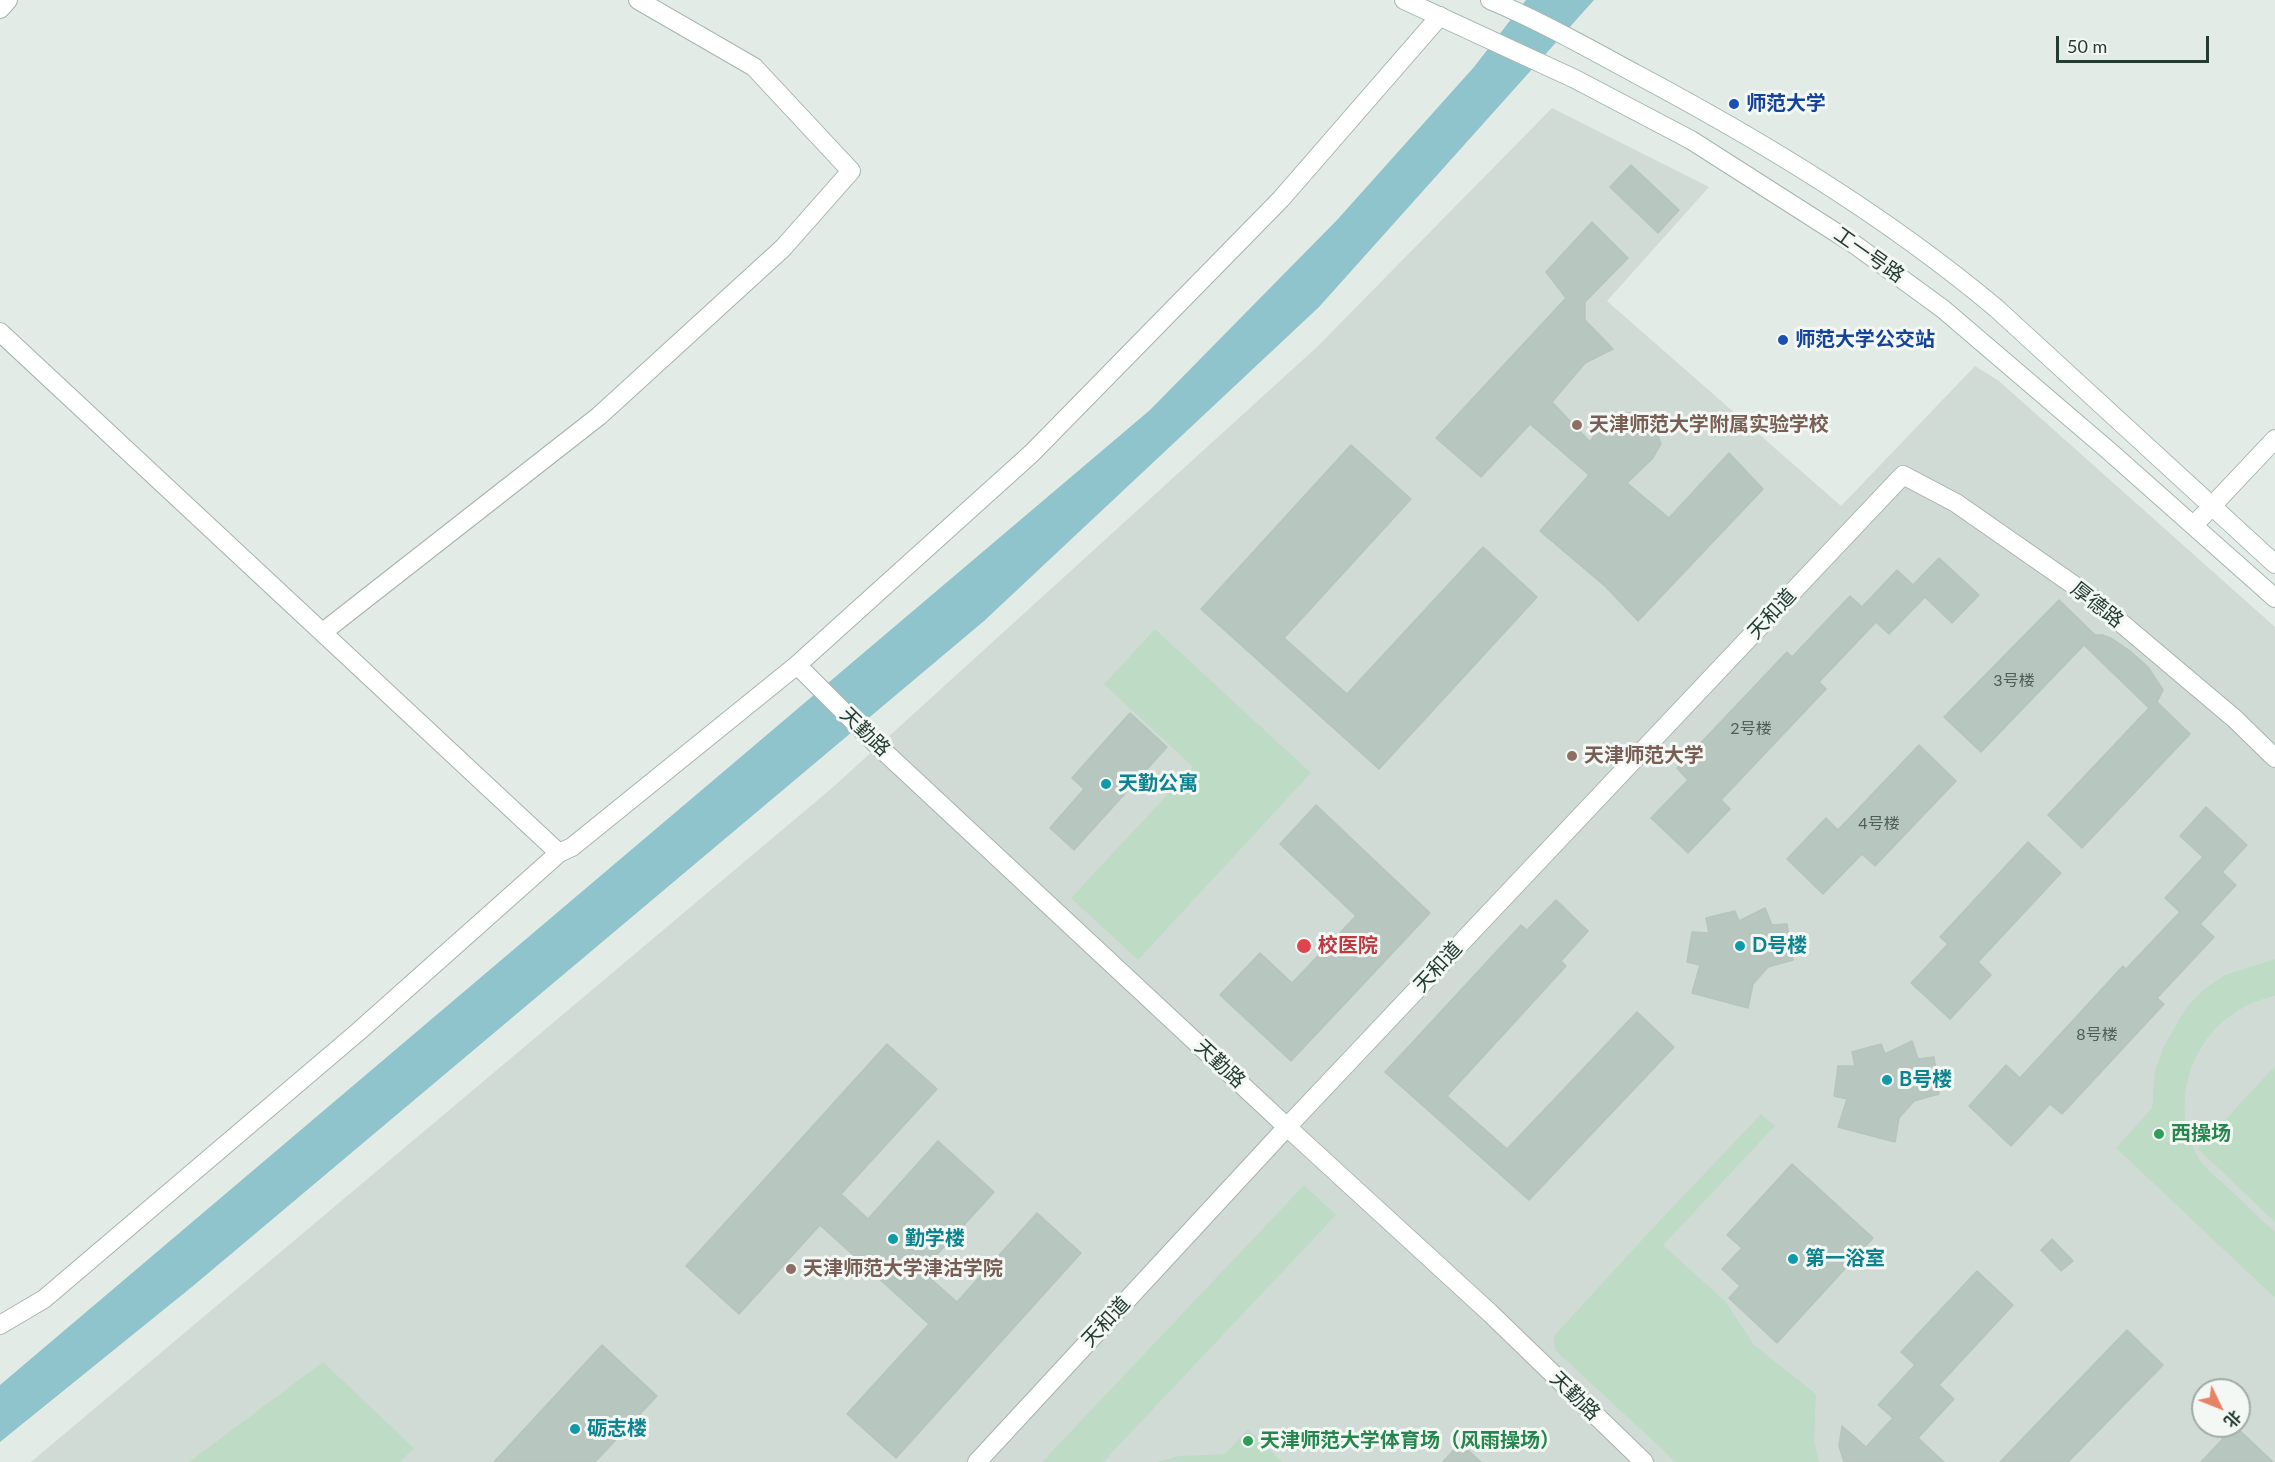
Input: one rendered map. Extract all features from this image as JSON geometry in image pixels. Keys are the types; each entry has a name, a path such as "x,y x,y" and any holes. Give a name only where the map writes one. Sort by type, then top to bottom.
{"street":[{"path":"0,9 8,0"},
{"path":"323,632 599,416 783,248 851,171 754,67 638,0"},
{"name":"工一号路","path":"1408,1 1575,79 1691,140 1809,213 1943,309 2194,525 2275,598"},
{"name":"工一号路","path":"1496,3 1594,51 1697,106 1864,209 1951,271 1996,308 2275,564"},
{"path":"0,1325 44,1299 358,1032 559,853 572,847 797,665 1032,453 1281,199 1440,16"},
{"path":"0,333 559,853"},
{"path":"2194,525 2275,439"},
{"name":"厚德路","path":"1903,475 1956,504 2088,595 2235,719 2275,758"},
{"name":"天和道","path":"976,1462 1287,1127 1903,475"},
{"name":"天勤路","path":"797,665 876,744 1490,1313 1644,1462"}],"shaded area":[{"name":"天津师范大学","path":"1552,108 1709,187 1607,301 1841,506 1975,366 1999,381 2275,627 2275,1462 31,1462 832,788 1317,347"}],"green space":[{"path":"1155,629 1311,773 1138,960 1071,898 1193,767 1104,684"},
{"name":"西操场","path":"2275,959 2275,996 2250,1004 2228,1018 2210,1036 2196,1057 2188,1080 2185,1105 2188,1130 2197,1155 2210,1171 2275,1232 2275,1298 2116,1148 2152,1108 2155,1071 2164,1046 2186,1008 2203,990 2225,975"},
{"name":"西操场","path":"2275,1066 2275,1222 2198,1149"},
{"path":"1761,1114 1775,1126 1663,1245 1726,1302 1754,1345 1816,1394 1814,1441 1819,1462 1676,1462 1555,1350 1554,1336"},
{"path":"1304,1185 1336,1215 1103,1462 1042,1462"},
{"path":"323,1362 414,1448 400,1462 189,1462"},
{"name":"天津师范大学体育场（风雨操场）","path":"1248,1429 1282,1462 1155,1462 1180,1456 1225,1454"}],"water":[{"path":"1526,0 1594,0 1319,307 984,621 193,1286 0,1442 0,1385 1150,410 1337,220 1474,67"}],"building":[{"path":"1631,165 1679,210 1658,233 1610,187"},
{"path":"1592,222 1628,258 1585,302 1585,320 1613,349 1585,363 1552,402 1590,442 1603,422 1615,414 1632,413 1644,418 1657,433 1661,444 1653,458 1627,483 1669,518 1729,453 1763,489 1638,621 1606,587 1540,531 1589,475 1530,424 1481,477 1436,438 1566,298 1546,272"},
{"path":"1351,445 1411,499 1284,638 1347,694 1483,547 1537,597 1379,769 1201,609"},
{"path":"1939,558 1979,595 1952,623 1925,597 1889,634 1876,622 1819,682 1826,689 1721,800 1730,809 1688,853 1651,818 1688,780 1677,768 1787,652 1792,657 1850,596 1862,607 1897,570 1913,585"},
{"path":"2059,600 2095,635 2111,638 2148,667 2163,690 2157,702 2190,734 2082,848 2048,815 2149,708 2084,645 1981,752 1944,717"},
{"name":"天勤公寓","path":"1130,713 1167,747 1074,850 1050,828 1084,789 1072,778"},
{"path":"1919,745 1956,781 1875,866 1862,854 1823,894 1787,859 1826,818 1838,830"},
{"path":"1316,805 1430,913 1291,1061 1220,995 1260,953 1292,983 1356,916 1280,844"},
{"path":"2206,807 2247,845 2222,872 2236,885 2200,924 2214,937 2157,998 2164,1004 2062,1114 2050,1104 2011,1146 1969,1106 2006,1065 2020,1078 2123,966 2126,969 2180,912 2165,898 2203,857 2180,836"},
{"path":"2028,842 2061,873 1978,962 1991,975 1950,1019 1911,983 1948,944 1940,937"},
{"path":"1556,900 1588,931 1561,961 1566,966 1447,1096 1507,1149 1637,1012 1674,1047 1529,1200 1385,1072 1521,925 1527,930"},
{"name":"D号楼","path":"1765,908 1772,925 1787,924 1793,960 1768,967 1753,984 1748,1008 1692,993 1700,965 1687,962 1692,932 1709,933 1706,918 1735,911 1739,921"},
{"name":"B号楼","path":"1912,1041 1918,1059 1934,1057 1939,1094 1914,1101 1899,1118 1895,1142 1838,1127 1847,1099 1834,1096 1838,1066 1855,1066 1852,1052 1881,1044 1885,1054"},
{"name":"勤学楼","path":"887,1044 937,1089 841,1194 868,1219 938,1141 994,1192 922,1271 957,1302 1037,1213 1081,1253 896,1458 847,1414 929,1324 820,1225 739,1314 686,1266"},
{"name":"第一浴室","path":"1792,1164 1873,1238 1777,1343 1729,1298 1740,1286 1722,1269 1742,1248 1727,1235"},
{"path":"2052,1239 2073,1261 2061,1271 2041,1250"},
{"path":"1977,1271 2013,1305 1939,1385 1954,1399 1918,1438 1944,1462 1844,1462 1839,1446 1842,1426 1866,1447 1893,1418 1878,1405 1915,1365 1901,1352"},
{"path":"2127,1330 2163,1365 2068,1462 2000,1462"},
{"name":"砺志楼","path":"602,1345 657,1396 595,1462 494,1462"},
{"path":"2224,1438 2248,1438 2273,1462 2201,1462"},
{"path":"1460,1443 1481,1462 1443,1462"}],"place":[{"name":"师范大学","path":"1734,104"},
{"name":"师范大学公交站","path":"1783,340"},
{"name":"天津师范大学附属实验学校","path":"1577,425"},
{"name":"天津师范大学","path":"1572,756"},
{"name":"天勤公寓","path":"1106,784"},
{"name":"校医院","path":"1304,946"},
{"name":"D号楼","path":"1740,946"},
{"name":"B号楼","path":"1887,1080"},
{"name":"西操场","path":"2159,1134"},
{"name":"勤学楼","path":"893,1239"},
{"name":"第一浴室","path":"1793,1259"},
{"name":"天津师范大学津沽学院","path":"791,1269"},
{"name":"砺志楼","path":"575,1429"},
{"name":"天津师范大学体育场（风雨操场）","path":"1248,1441"}]}
